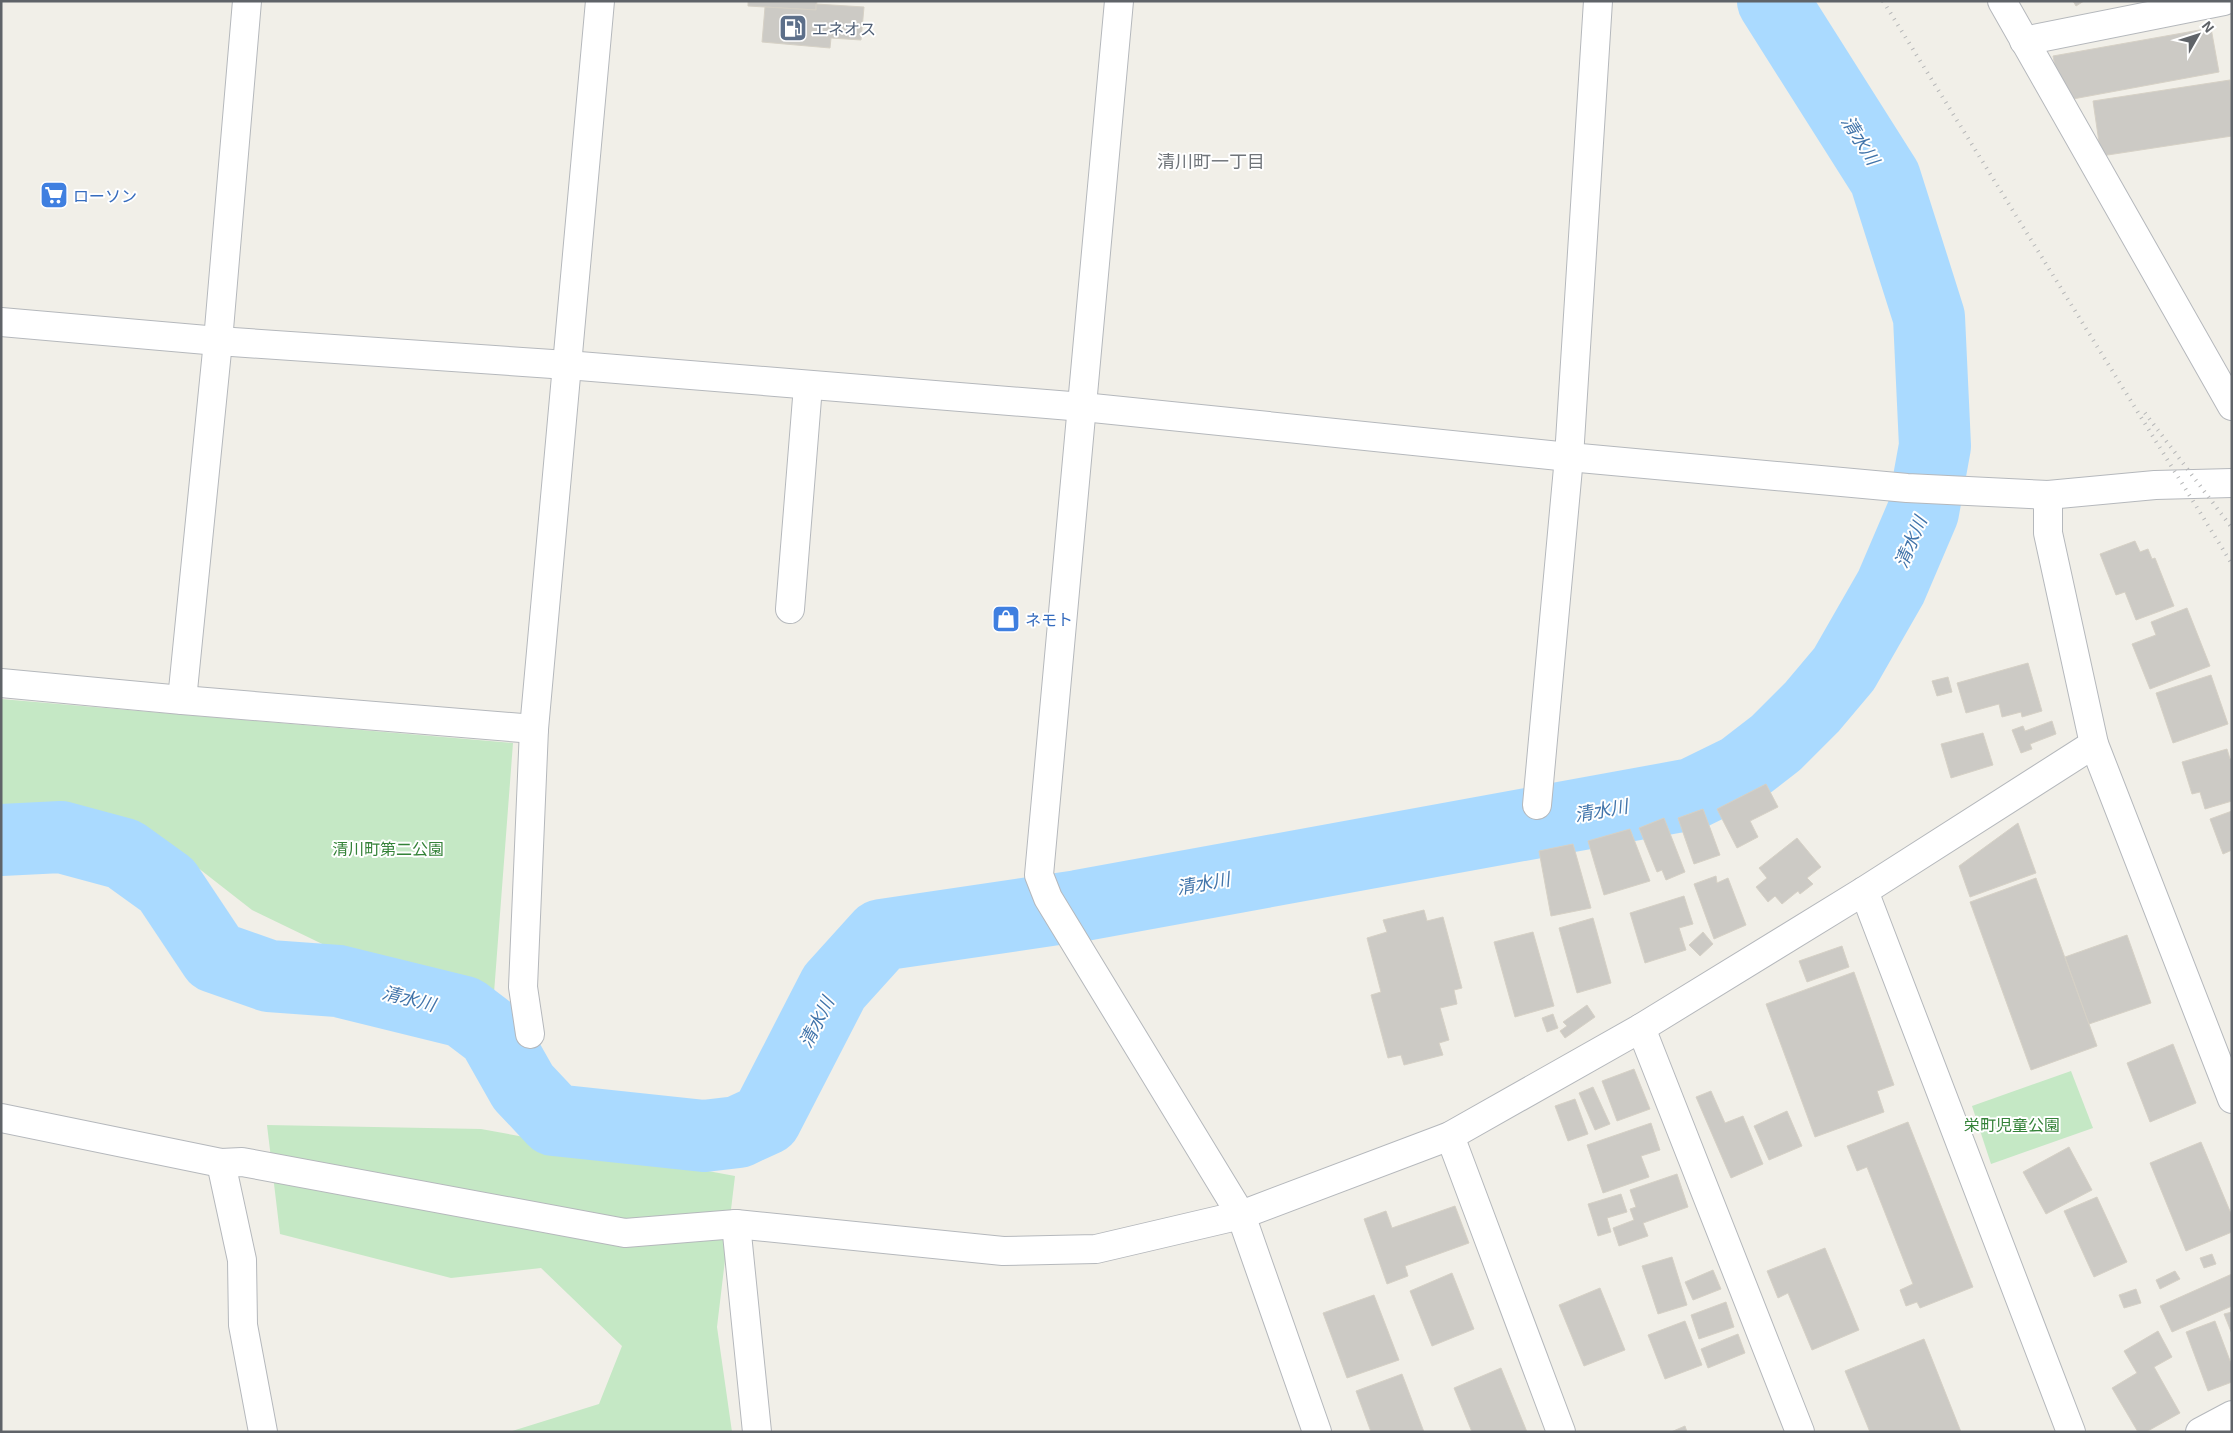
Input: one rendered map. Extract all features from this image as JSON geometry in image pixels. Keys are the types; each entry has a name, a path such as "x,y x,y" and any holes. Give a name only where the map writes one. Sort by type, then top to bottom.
{"street":[{"path":"182,700 218,341 247,1"},
{"path":"530,1034 523,987 534,729 600,1"},
{"path":"1119,1 1040,875 1048,898 1068,927 1241,1214 1317,1432"},
{"path":"1537,805 1568,457 1598,1"},
{"path":"2002,1 2232,406"},
{"path":"2024,41 2224,1"},
{"path":"1,322 218,341 567,365 1083,407 1568,457 1907,488 2048,495 2155,485 2232,483"},
{"path":"790,609 808,386"},
{"path":"2048,495 2048,533 2094,744 2232,1099"},
{"path":"1,683 534,729"},
{"path":"1,1118 221,1164 242,1162 625,1233 736,1224 1003,1251 1096,1249 1241,1214 1450,1136 1641,1028 1864,891 2094,744"},
{"path":"1864,891 2071,1432"},
{"path":"1641,1028 1800,1432"},
{"path":"1450,1136 1561,1432"},
{"path":"221,1164 242,1260 243,1325 263,1432"},
{"path":"736,1224 757,1432"},
{"path":"2200,1432 2232,1415"}],"green space":[{"name":"清川町第二公園","path":"1,699 513,743 493,1006 465,993 343,954 252,910 170,846 52,819 1,820"},
{"name":"栄町児童公園","path":"2071,1071 2093,1128 1991,1164 1972,1106"},
{"path":"267,1125 481,1129 735,1176 717,1327 732,1432 509,1432 599,1404 622,1346 541,1268 451,1278 280,1234"}],"building":[{"path":"748,1 817,1 816,10 748,6"},
{"path":"2073,1 2084,1 2076,6"},
{"path":"816,4 864,7 861,40 831,38 830,48 762,42 765,7 816,10"},
{"path":"2211,28 2219,72 2062,101 2053,56"},
{"path":"2230,80 2232,136 2101,156 2093,101"},
{"path":"2135,541 2140,552 2148,549 2152,559 2155,558 2174,606 2136,620 2125,592 2116,595 2100,554"},
{"path":"2187,608 2210,666 2150,689 2132,644 2156,635 2151,622"},
{"path":"2028,663 2042,711 2022,717 2021,712 2002,717 1999,704 1966,713 1957,683"},
{"path":"2211,675 2228,724 2173,743 2156,693"},
{"path":"1948,677 1952,692 1937,696 1932,681"},
{"path":"2052,721 2056,734 2030,744 2032,749 2021,753 2012,730 2023,726 2025,731"},
{"path":"1983,733 1993,765 1951,778 1941,744"},
{"path":"2227,749 2230,759 2232,759 2232,801 2205,809 2200,792 2192,794 2182,762"},
{"path":"1766,784 1778,807 1750,821 1758,837 1737,848 1717,809"},
{"path":"1703,809 1720,855 1694,864 1678,818"},
{"path":"2232,811 2232,850 2223,854 2210,819"},
{"path":"1664,818 1685,872 1666,880 1662,870 1657,872 1639,828"},
{"path":"2018,823 2036,873 1970,897 1959,866"},
{"path":"1630,829 1650,881 1604,895 1588,841"},
{"path":"1797,838 1821,867 1807,878 1813,884 1800,894 1798,891 1782,904 1775,896 1768,902 1756,887 1767,878 1759,868"},
{"path":"1573,844 1591,908 1551,916 1539,851"},
{"path":"1716,876 1717,883 1728,878 1746,925 1714,939 1694,884"},
{"path":"2036,878 2097,1046 2031,1070 1970,902"},
{"path":"1684,896 1693,924 1679,928 1686,950 1645,963 1630,913"},
{"path":"1424,910 1427,921 1443,917 1462,988 1454,990 1457,1004 1440,1008 1449,1040 1439,1043 1443,1055 1404,1065 1401,1055 1388,1058 1371,995 1381,992 1367,938 1387,932 1383,920"},
{"path":"1593,918 1611,983 1577,993 1559,928"},
{"path":"1533,932 1554,1006 1515,1017 1494,942"},
{"path":"1703,932 1713,944 1700,956 1689,945"},
{"path":"2127,935 2151,1003 2089,1024 2065,957"},
{"path":"1842,946 1849,967 1807,982 1799,961"},
{"path":"1854,972 1894,1085 1877,1091 1884,1112 1815,1137 1766,1004"},
{"path":"1587,1005 1595,1017 1565,1038 1560,1031 1567,1026 1563,1022"},
{"path":"1553,1014 1558,1028 1547,1032 1542,1018"},
{"path":"2173,1044 2196,1103 2150,1122 2127,1063"},
{"path":"1634,1069 1650,1109 1617,1121 1602,1081"},
{"path":"1593,1087 1610,1124 1595,1130 1579,1093"},
{"path":"1711,1091 1725,1123 1743,1116 1763,1164 1731,1178 1696,1097"},
{"path":"1575,1099 1588,1134 1568,1141 1555,1106"},
{"path":"1787,1111 1802,1146 1769,1160 1754,1126"},
{"path":"1908,1122 1973,1287 1920,1308 1917,1302 1906,1306 1900,1290 1913,1284 1867,1167 1857,1171 1847,1146"},
{"path":"1651,1123 1660,1150 1641,1156 1649,1177 1603,1193 1587,1145"},
{"path":"2201,1142 2232,1216 2232,1232 2186,1251 2150,1163"},
{"path":"2069,1147 2092,1190 2046,1214 2023,1172"},
{"path":"1677,1174 1688,1207 1643,1223 1648,1236 1619,1246 1613,1228 1634,1220 1630,1209 1636,1207 1630,1190"},
{"path":"1621,1194 1627,1212 1607,1218 1611,1232 1598,1236 1588,1204"},
{"path":"2097,1197 2127,1262 2094,1277 2064,1211"},
{"path":"1455,1206 1469,1243 1405,1266 1408,1276 1387,1284 1364,1219 1386,1211 1392,1228"},
{"path":"1825,1248 1859,1330 1812,1350 1788,1293 1778,1298 1767,1271"},
{"path":"2212,1254 2216,1264 2204,1268 2200,1258"},
{"path":"1672,1257 1687,1305 1658,1314 1642,1266"},
{"path":"1713,1270 1721,1289 1693,1300 1685,1282"},
{"path":"2175,1271 2180,1279 2160,1289 2156,1280"},
{"path":"1452,1273 1474,1329 1432,1346 1410,1291"},
{"path":"2232,1274 2232,1306 2172,1332 2160,1306"},
{"path":"1600,1288 1625,1350 1584,1366 1559,1305"},
{"path":"2136,1289 2141,1303 2124,1308 2119,1295"},
{"path":"1374,1295 1399,1360 1347,1378 1323,1313"},
{"path":"1726,1302 1734,1327 1699,1339 1691,1315"},
{"path":"2232,1312 2232,1334 2224,1314"},
{"path":"1685,1321 1702,1365 1665,1379 1648,1335"},
{"path":"2215,1321 2232,1366 2232,1382 2208,1391 2186,1332"},
{"path":"2158,1331 2172,1357 2154,1367 2180,1413 2146,1432 2138,1432 2112,1388 2137,1373 2124,1351"},
{"path":"1738,1334 1745,1353 1708,1368 1701,1349"},
{"path":"1924,1339 1961,1432 1870,1432 1845,1371"},
{"path":"1501,1368 1527,1432 1472,1432 1454,1388"},
{"path":"1402,1374 1424,1432 1371,1432 1356,1391"},
{"path":"1685,1426 1687,1432 1671,1432"}],"waterway":[{"name":"清水川","path":"1,840 61,837 124,854 167,885 215,957 269,976 338,981 464,1012 493,1034 523,1087 554,1120 704,1136 738,1132 766,1119 834,987 881,935 1078,906 1692,794 1741,770 1776,743 1812,707 1844,669 1891,587 1923,512 1935,446 1929,317 1885,178 1773,1"}],"railway":[{"path":"1883,1 2232,564"},
{"path":"2145,413 2232,528"}],"place":[{"name":"エネオス","path":"793,28"},
{"name":"ローソン","path":"54,195"},
{"name":"ネモト","path":"1006,619"}],"district":[{"name":"清川町一丁目","path":"1211,161"}]}
